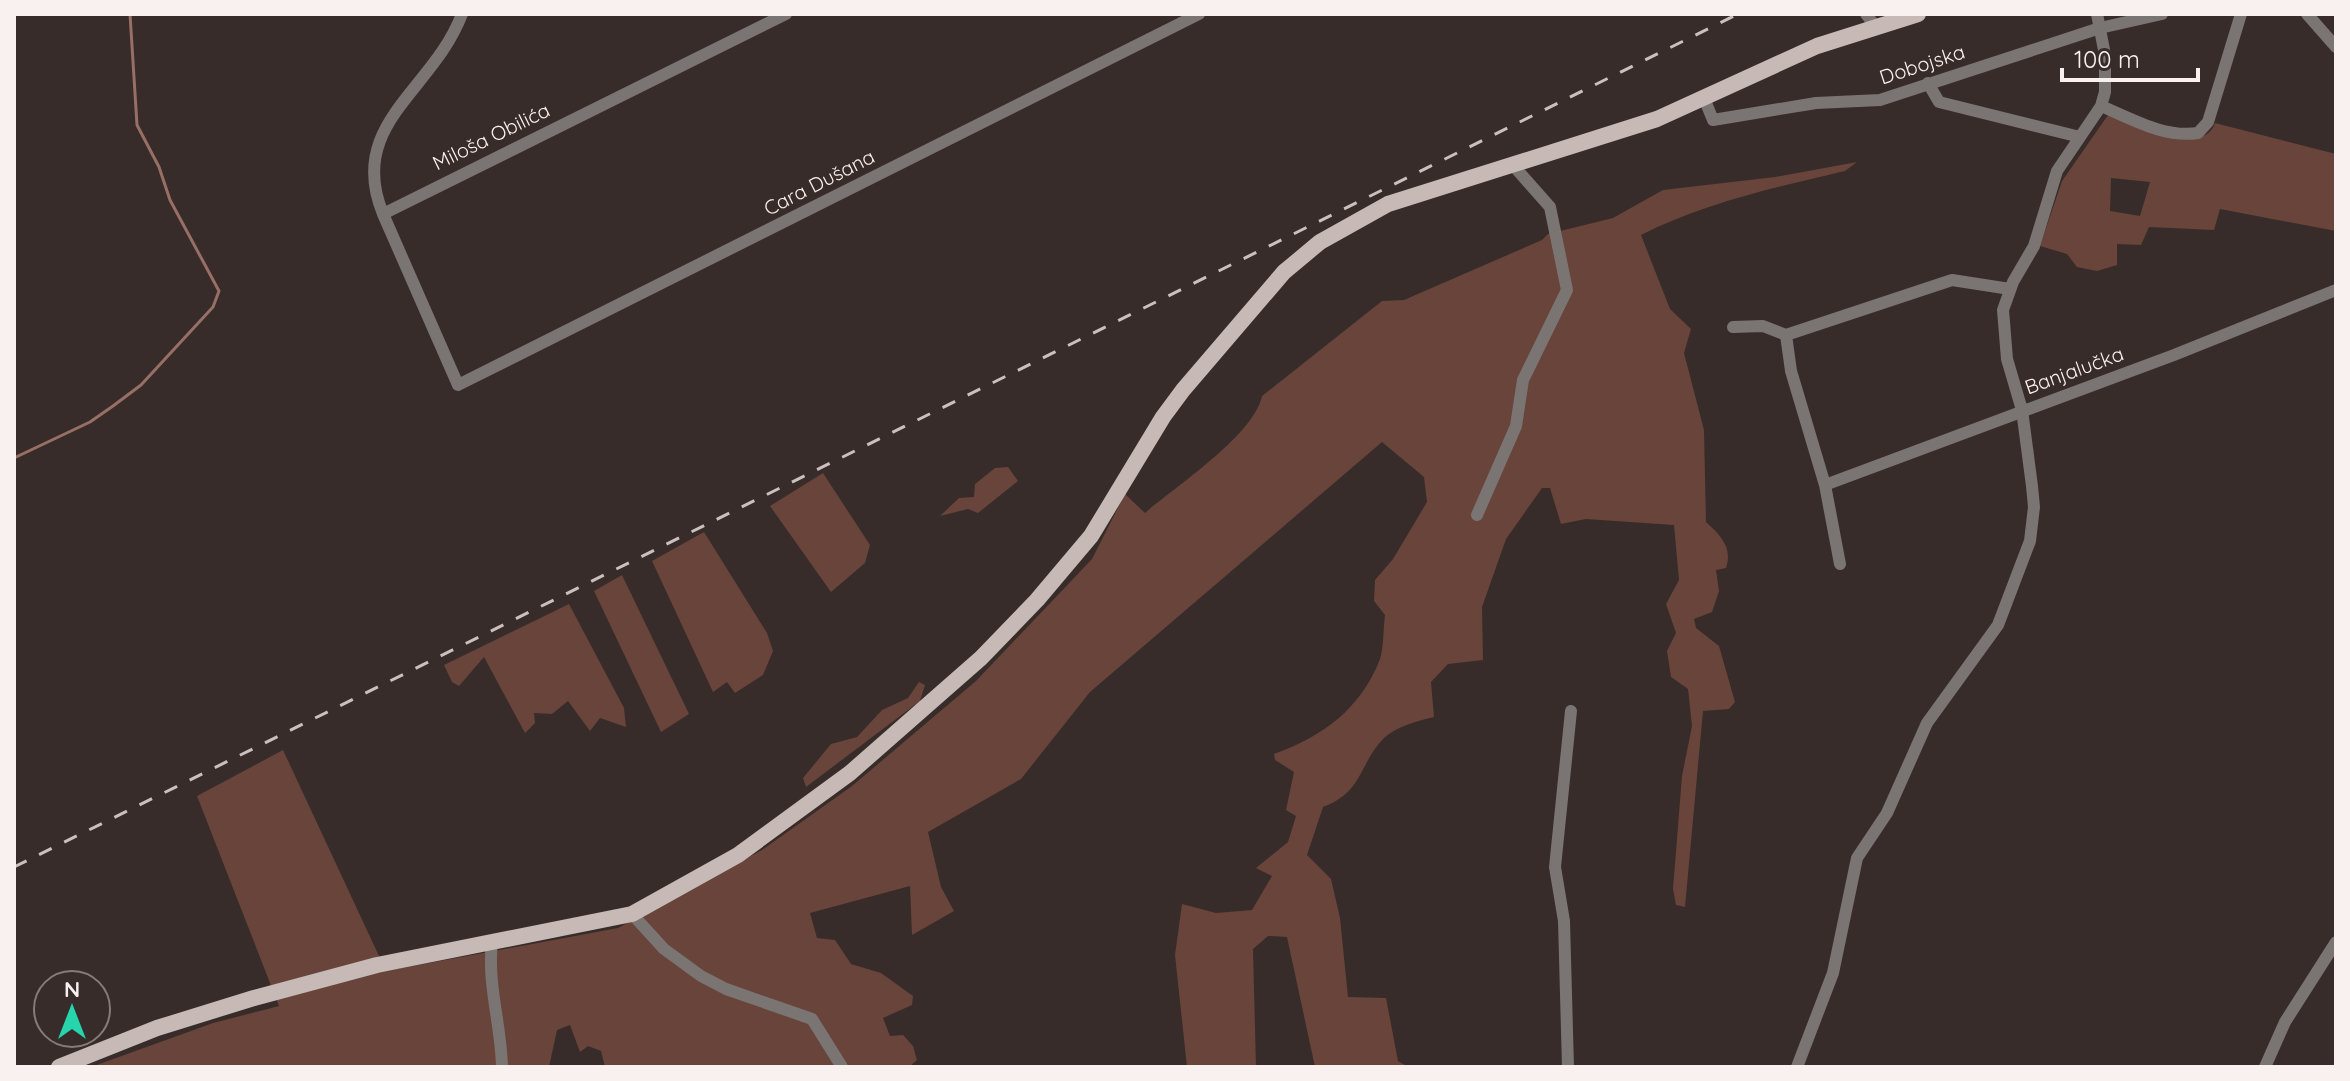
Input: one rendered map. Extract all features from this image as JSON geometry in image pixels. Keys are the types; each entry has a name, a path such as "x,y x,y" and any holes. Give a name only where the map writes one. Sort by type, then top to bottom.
{"main road":[{"path":"59,1067 157,1028 377,965 632,914 738,855 850,773 981,658 1091,536 1163,417 1284,272 1320,242 1388,204 1657,119 1871,20 1918,14"}],"street":[{"path":"383,214 372,180 375,145 446,47 462,14"},
{"name":"Miloša Obilića","path":"383,214 786,14"},
{"name":"Cara Dušana","path":"383,214 458,385 1199,14"},
{"path":"1797,1067 1833,973 1857,858 1887,813 1927,723 1998,625 2030,541 2034,507 2022,410 2007,359 2003,310 2010,289 2034,246 2057,171 2101,106 2105,75 2097,14"},
{"name":"Dobojska","path":"1704,98 1713,120 1816,103 1880,100 2100,28 2162,14"},
{"path":"2101,106 2165,132 2181,135 2198,133 2208,122 2241,14"},
{"path":"2307,14 2336,47"},
{"path":"1928,83 1939,102 2080,137"},
{"path":"1477,515 1516,426 1523,380 1567,290 1550,207 1512,164"},
{"path":"1733,327 1763,326 1786,335 1952,280 2010,289"},
{"name":"Banjalučka","path":"1825,485 2336,290"},
{"path":"1786,335 1791,371 1825,485 1840,564"},
{"path":"1568,1067 1564,921 1555,867 1571,711"},
{"path":"632,914 664,949 701,976 726,989 812,1019 842,1067"},
{"path":"492,942 488,972 497,1008 502,1067"},
{"path":"2265,1067 2285,1022 2336,942"}],"shaded area":[{"path":"2108,115 2166,136 2183,138 2197,138 2208,133 2215,123 2336,154 2336,231 2220,209 2214,230 2149,227 2141,245 2117,244 2117,265 2097,271 2077,267 2067,254 2040,246 2062,181","holes":["2111,178 2150,182 2140,216 2110,211"]},
{"path":"1857,162 1845,171 1691,213 1641,235 1670,309 1691,329 1684,353 1704,430 1706,522 1720,537 1728,554 1726,568 1716,570 1719,591 1712,612 1694,619 1696,628 1719,646 1735,702 1729,709 1703,711 1685,907 1676,905 1673,889 1682,776 1692,726 1688,689 1671,677 1667,651 1676,633 1666,604 1679,580 1674,525 1586,519 1561,524 1550,488 1542,488 1506,539 1482,607 1483,660 1448,664 1431,682 1434,717 1388,734 1346,794 1323,807 1307,855 1331,879 1340,918 1348,997 1386,998 1398,1061 1408,1067 1315,1067 1287,937 1268,936 1253,949 1256,1067 1187,1067 1175,955 1182,904 1216,913 1252,910 1272,876 1256,868 1288,842 1296,816 1286,810 1294,772 1275,760 1274,754 1309,738 1339,718 1362,692 1380,659 1385,615 1374,601 1375,580 1393,559 1427,502 1424,477 1382,442 1090,692 1021,779 928,832 941,887 954,911 912,935 910,886 810,913 817,938 835,940 851,964 881,973 913,996 912,1005 883,1018 890,1036 903,1035 913,1046 917,1060 909,1067 605,1067 601,1051 588,1046 580,1052 570,1025 557,1030 549,1067 91,1067 213,1023 279,1006 197,796 283,750 386,971 618,928 762,850 852,786 976,681 1092,559 1125,494 1145,513 1230,443 1256,411 1262,396 1382,301 1404,300 1542,240 1548,234 1613,218 1663,190 1775,177"},
{"path":"1008,467 1018,481 978,513 968,509 940,516 959,498 974,497 975,484 995,468"},
{"path":"823,473 870,545 865,563 831,592 770,506"},
{"path":"704,532 767,633 773,651 763,675 735,693 727,682 713,692 652,561"},
{"path":"622,575 689,714 661,732 594,591"},
{"path":"569,604 624,708 626,727 600,718 590,731 568,701 552,714 534,713 535,723 525,733 484,657 459,686 452,682 444,665"},
{"path":"919,682 925,685 920,701 806,787 803,778 831,744 857,737 882,710 908,698"}],"waterway":[{"path":"14,458 90,422 141,385 213,307 219,291 170,200 159,167 137,125 130,14"}],"railway":[{"path":"14,867 1738,14"}]}
